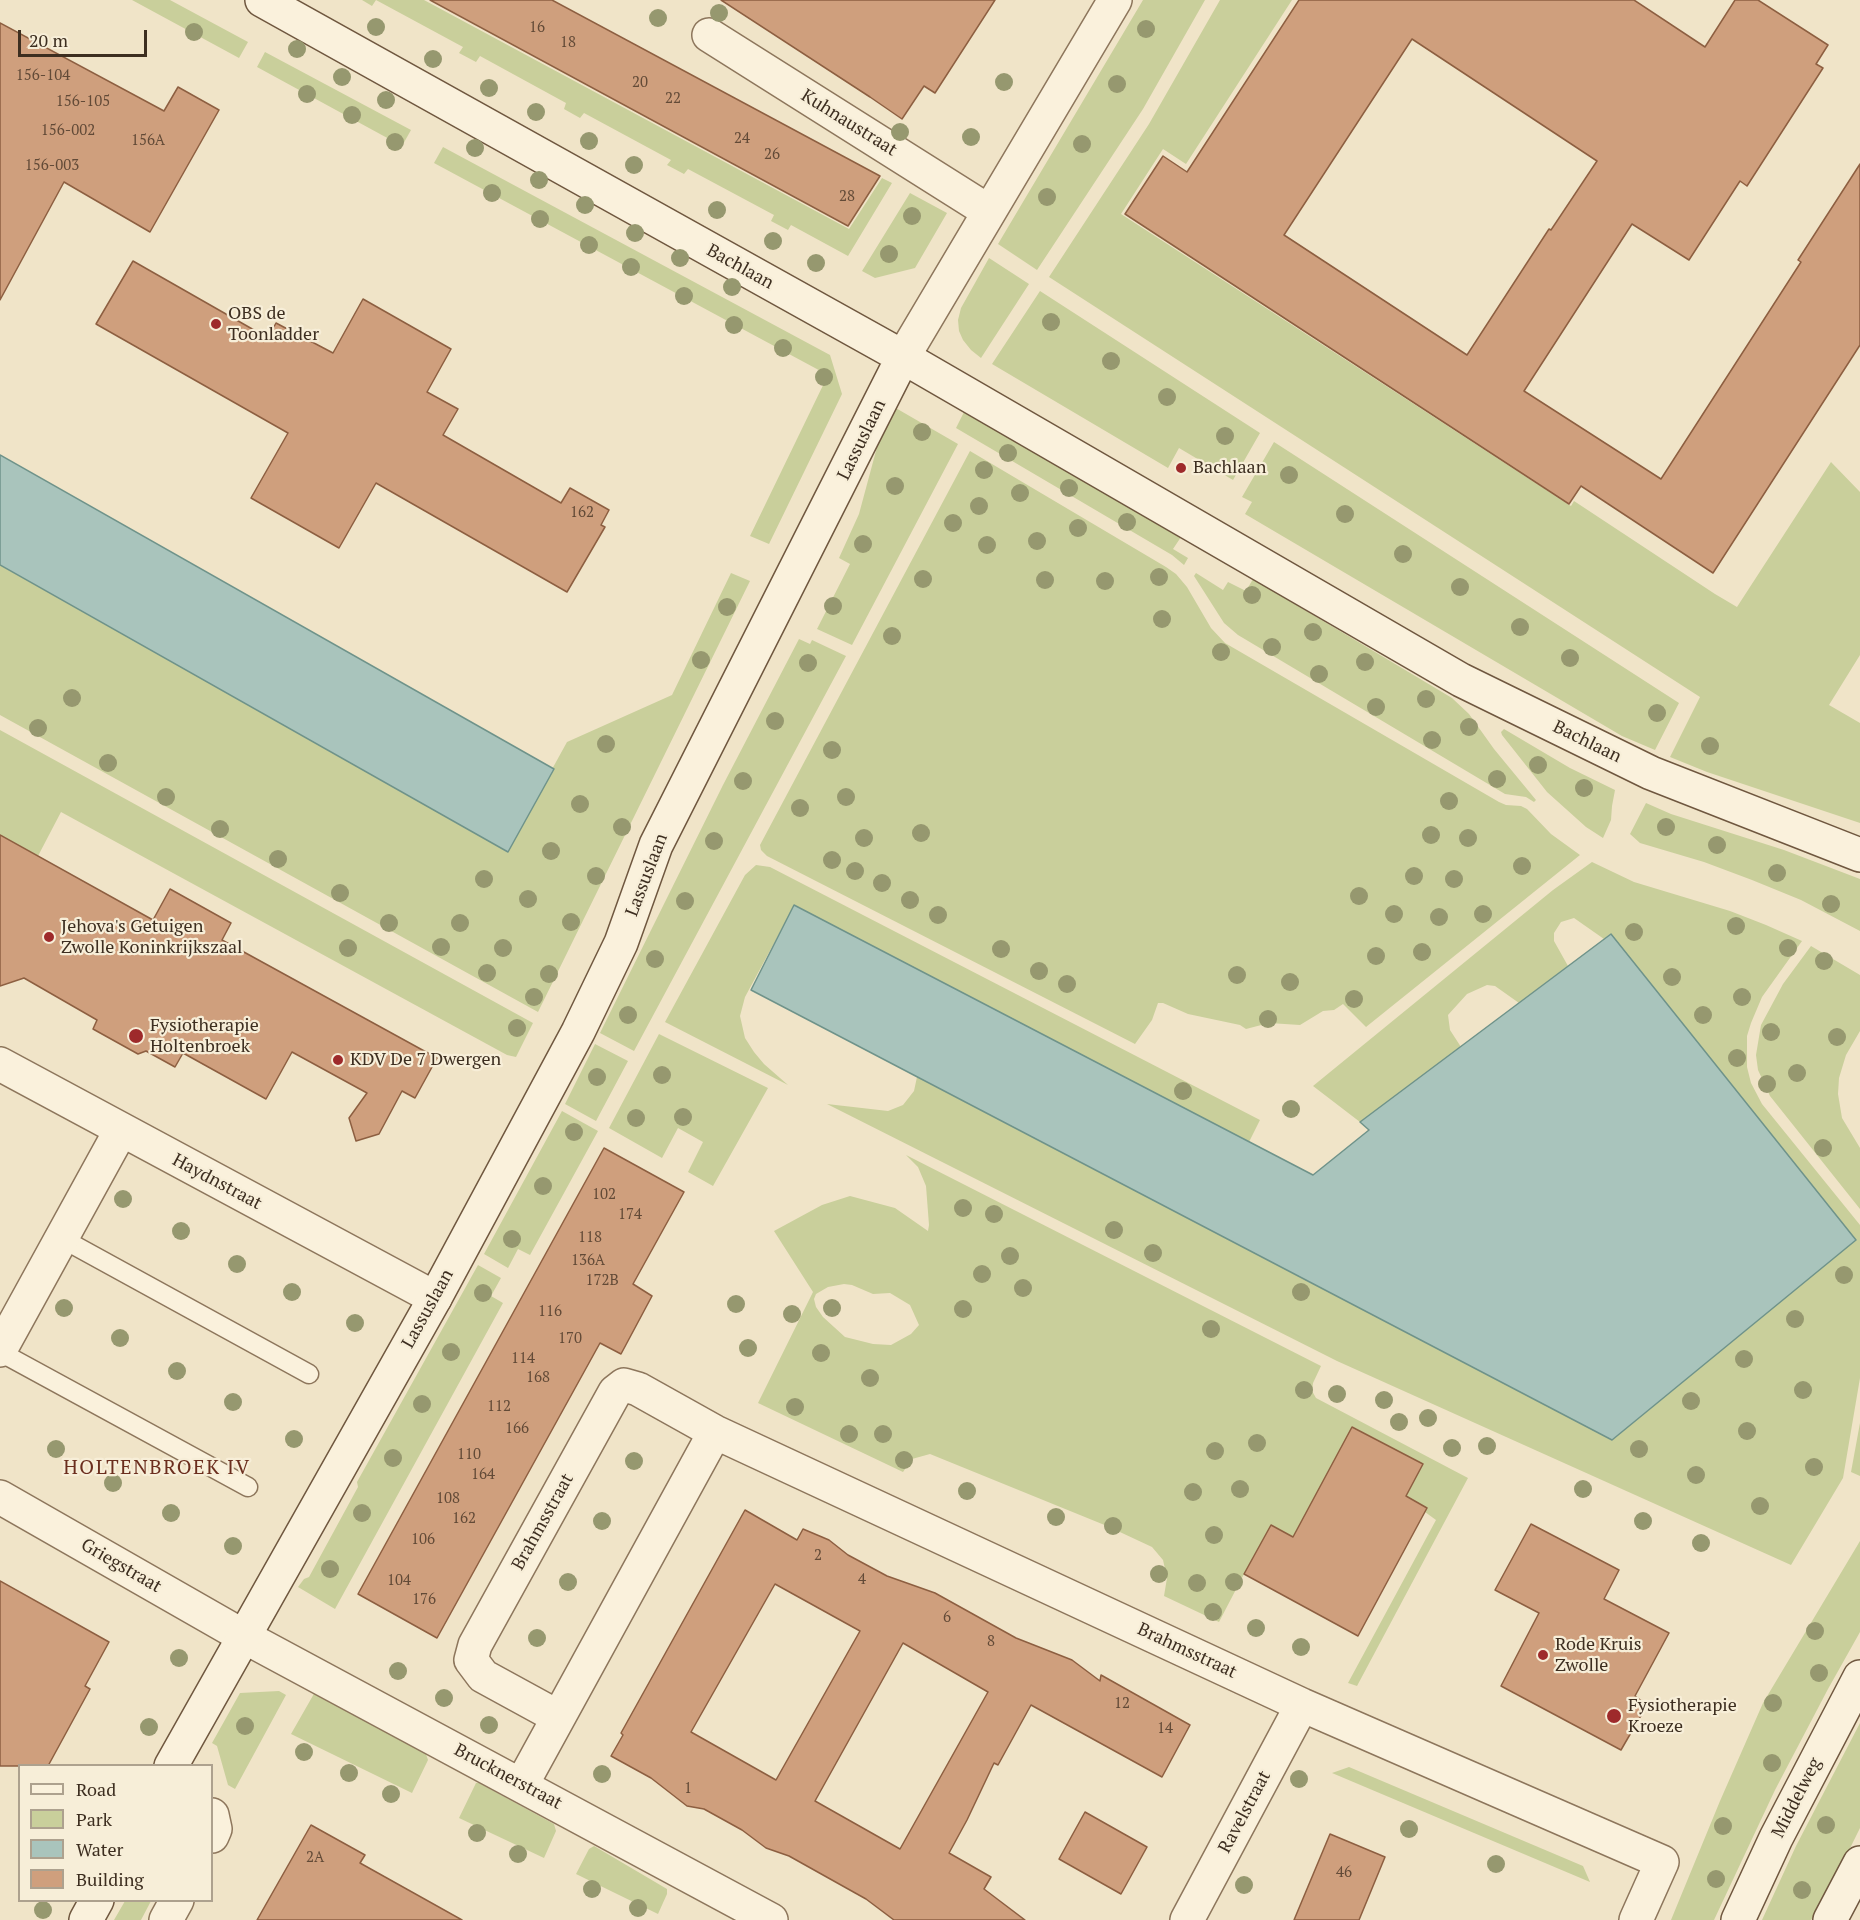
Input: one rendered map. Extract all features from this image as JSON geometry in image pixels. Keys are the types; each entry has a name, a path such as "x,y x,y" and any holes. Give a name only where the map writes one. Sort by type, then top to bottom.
{"street":[{"name":"Bachlaan","path":"262,0 903,357 1461,680 1651,773 1860,855"},
{"name":"Lassuslaan","path":"180,1760 243,1636 435,1298 578,1032 621,943 656,845 903,357 1115,0"},
{"name":"Kuhnaustraat","path":"709,35 988,211"},
{"name":"Haydnstraat","path":"0,1064 435,1298"},
{"path":"0,1351 121,1130"},
{"name":"Brahmsstraat","path":"558,1717 483,1676 471,1660 475,1645 615,1392 624,1385 638,1389 715,1432 1302,1705 1662,1862 1636,1920"},
{"path":"522,1784 715,1432"},
{"name":"Griegstraat","path":"0,1497 243,1636"},
{"name":"Brucknerstraat","path":"243,1636 522,1784 771,1920"},
{"name":"Middelweg","path":"1738,1920 1776,1838 1860,1677"},
{"name":"Ravelstraat","path":"1187,1920 1302,1705"},
{"path":"1830,1920 1860,1863"},
{"path":"86,1920 96,1902"},
{"path":"166,1920 176,1902"}],"lane":[{"path":"61,1238 309,1374"},
{"path":"0,1351 248,1487"}],"green space":[{"path":"132,0 170,0 248,42 239,58"},
{"path":"362,0 376,0 372,6"},
{"path":"376,0 424,0 849,229 882,178 892,183 848,256 791,225 788,230 771,221 774,215 688,169 684,174 667,165 671,160 584,113 580,118 564,109 566,103 480,56 476,62 459,53 463,47"},
{"path":"1143,0 1205,0 1143,109 1037,270 998,244"},
{"path":"1220,0 1292,0 1186,164 1163,149 1121,214 1571,506 1574,501 1737,607 1831,462 1860,492 1860,655 1829,705 1860,723 1860,823 1707,772 1670,757 1700,697 1049,277 1149,124"},
{"path":"265,52 411,130 402,146 257,67"},
{"path":"443,147 830,355 842,394 769,544 750,536 828,375 434,163"},
{"path":"910,193 947,213 915,268 875,278 862,271"},
{"path":"989,258 1029,284 981,358 963,340 958,320 961,308"},
{"path":"1040,291 1260,433 1233,480 1179,448 1168,468 992,364"},
{"path":"894,407 958,444 852,645 817,629 850,564 839,558 859,514 880,436"},
{"path":"965,410 1181,537 1173,549 1188,558 1184,565 1172,555 956,428"},
{"path":"1274,442 1679,703 1655,750 1622,736 1245,514 1252,502 1242,497"},
{"path":"970,451 1176,574 1187,587 1211,628 1225,643 1499,802 1527,809 1551,834 1580,855 1366,1027 1343,1004 1334,1010 1323,1011 1300,1025 1269,1023 1246,1029 1240,1025 1188,1014 1158,1003 1152,1020 1135,1044 767,856 761,850 760,845"},
{"path":"0,565 507,851 567,742 672,695 731,573 750,581 538,1012 0,715"},
{"path":"1196,573 1223,590 1228,582 1246,591 1253,579 1452,698 1469,714 1536,800 1534,802 1526,797 1505,794 1238,635 1224,623 1194,576"},
{"path":"799,639 810,644 812,640 846,656 634,1051 600,1033 723,785"},
{"path":"1504,729 1570,768 1615,790 1611,820 1603,838 1586,827 1547,792 1502,735 1501,732"},
{"path":"0,730 533,1023 516,1057 507,1055 61,812 38,856 0,835"},
{"path":"1646,803 1671,814 1784,850 1860,879 1860,931 1801,900 1752,880 1704,862 1640,843 1630,834"},
{"path":"1592,862 1634,882 1730,911 1802,941 1762,997 1747,1036 1747,1067 1751,1083 1762,1104 1860,1225 1860,1378 1843,1478 1791,1565 1337,1361 827,1104 888,1111 903,1105 914,1091 917,1077 1612,1440 1855,1240 1611,934 1604,939 1574,918 1561,922 1554,933 1554,941 1568,966 1519,1003 1495,986 1487,985 1467,994 1448,1015 1450,1030 1461,1047 1360,1122 1313,1086 1553,890"},
{"path":"756,865 770,867 1260,1120 1249,1142 794,906 745,997 740,1016 745,1038 754,1052 788,1085 665,1022 745,875"},
{"path":"1811,946 1860,975 1860,1031 1846,1055 1839,1078 1838,1094 1842,1118 1860,1148 1860,1209 1770,1096 1758,1070 1756,1055 1761,1025 1783,984"},
{"path":"659,1034 768,1088 713,1186 688,1172 703,1142 678,1128 662,1158 609,1128"},
{"path":"595,1044 628,1061 596,1121 565,1104"},
{"path":"562,1111 598,1131 530,1255 518,1249 508,1268 484,1254"},
{"path":"906,1155 1321,1366 1313,1383 1312,1391 1316,1398 1468,1478 1357,1686 1348,1683 1436,1520 1425,1512 1427,1508 1406,1496 1423,1464 1353,1427 1293,1537 1244,1574 1219,1622 1164,1596 1167,1578 1163,1560 1152,1547 1107,1526 930,1454 912,1459 903,1472 758,1403 813,1292 774,1231 822,1205 850,1196 895,1208 928,1231 926,1186 918,1167","holes":["852,1285 873,1294 890,1293 910,1305 919,1325 911,1334 891,1345 873,1344 845,1337 823,1317 814,1299 816,1294 828,1287"]},
{"path":"478,1265 501,1278 491,1296 503,1303 335,1609 298,1587 304,1579 309,1577 358,1487 357,1482"},
{"path":"1860,1423 1860,1476 1851,1472"},
{"path":"1860,1541 1860,1632 1775,1790 1714,1920 1671,1920 1763,1703"},
{"path":"279,1691 286,1695 235,1789 228,1785 217,1746 212,1743 240,1693"},
{"path":"315,1692 426,1754 428,1760 412,1793 291,1734"},
{"path":"1860,1723 1860,1828 1820,1909 1811,1920 1762,1920 1796,1846"},
{"path":"1349,1767 1583,1866 1590,1882 1332,1773"},
{"path":"476,1783 554,1824 556,1831 544,1858 459,1818"},
{"path":"594,1846 667,1889 658,1914 576,1874 589,1849"},
{"path":"124,1902 150,1902 141,1920 114,1920"}],"water":[{"path":"0,455 554,769 508,852 0,565"},
{"path":"794,905 1313,1175 1369,1130 1360,1122 1611,934 1856,1240 1612,1440 751,990"}],"building":[{"path":"430,0 552,0 880,176 848,226"},
{"path":"721,0 995,0 935,93 924,86 902,119"},
{"path":"1299,0 1634,0 1705,47 1735,0 1758,0 1828,45 1816,64 1823,68 1747,186 1740,181 1689,260 1632,224 1524,391 1661,479 1801,262 1798,260 1860,164 1860,345 1713,573 1581,486 1569,504 1125,214 1163,156 1187,172","holes":["1412,39 1597,161 1551,230 1549,229 1467,355 1284,235"]},
{"path":"0,23 164,111 178,87 219,110 150,232 64,182 0,300"},
{"path":"133,261 268,338 276,323 333,353 363,299 451,349 427,392 458,409 443,435 561,503 570,488 609,510 601,525 605,527 567,592 376,483 339,548 251,498 288,433 96,324"},
{"path":"0,835 153,920 170,889 231,923 222,940 437,1058 415,1098 402,1091 379,1134 356,1141 349,1118 367,1093 292,1052 266,1099 183,1053 175,1067 146,1051 138,1054 93,1029 97,1020 24,978 0,986"},
{"path":"604,1148 684,1192 633,1284 652,1296 621,1354 600,1343 437,1638 358,1594"},
{"path":"1352,1427 1423,1464 1406,1496 1427,1508 1358,1636 1244,1574 1271,1525 1293,1537"},
{"path":"745,1510 797,1540 803,1529 829,1540 848,1555 887,1576 935,1593 1016,1638 1072,1660 1100,1681 1101,1675 1190,1725 1162,1777 1031,1705 998,1765 994,1763 949,1853 991,1877 984,1889 1025,1920 894,1920 866,1899 789,1856 766,1848 742,1830 704,1809 687,1806 651,1778 611,1756 623,1735 621,1733","holes":["775,1584 860,1631 776,1780 691,1732","903,1643 988,1692 900,1849 815,1801"]},
{"path":"1531,1524 1619,1570 1604,1599 1669,1633 1635,1696 1647,1705 1621,1750 1501,1686 1539,1613 1495,1590"},
{"path":"0,1581 109,1642 85,1686 90,1689 49,1764 0,1766"},
{"path":"1085,1812 1147,1847 1121,1894 1059,1859"},
{"path":"311,1825 365,1855 360,1863 462,1920 257,1920"},
{"path":"1330,1834 1385,1857 1359,1920 1294,1920"}],"place":[{"name":"OBS de Toonladder","path":"216,324"},
{"name":"Bachlaan","path":"1181,468"},
{"name":"Jehova's Getuigen Zwolle Koninkrijkszaal","path":"49,937"},
{"name":"Fysiotherapie Holtenbroek","path":"136,1036"},
{"name":"KDV De 7 Dwergen","path":"338,1060"},
{"name":"Rode Kruis Zwolle","path":"1543,1655"},
{"name":"Fysiotherapie Kroeze","path":"1614,1716"}],"district":[{"name":"HOLTENBROEK IV","path":"157,1468"}]}
